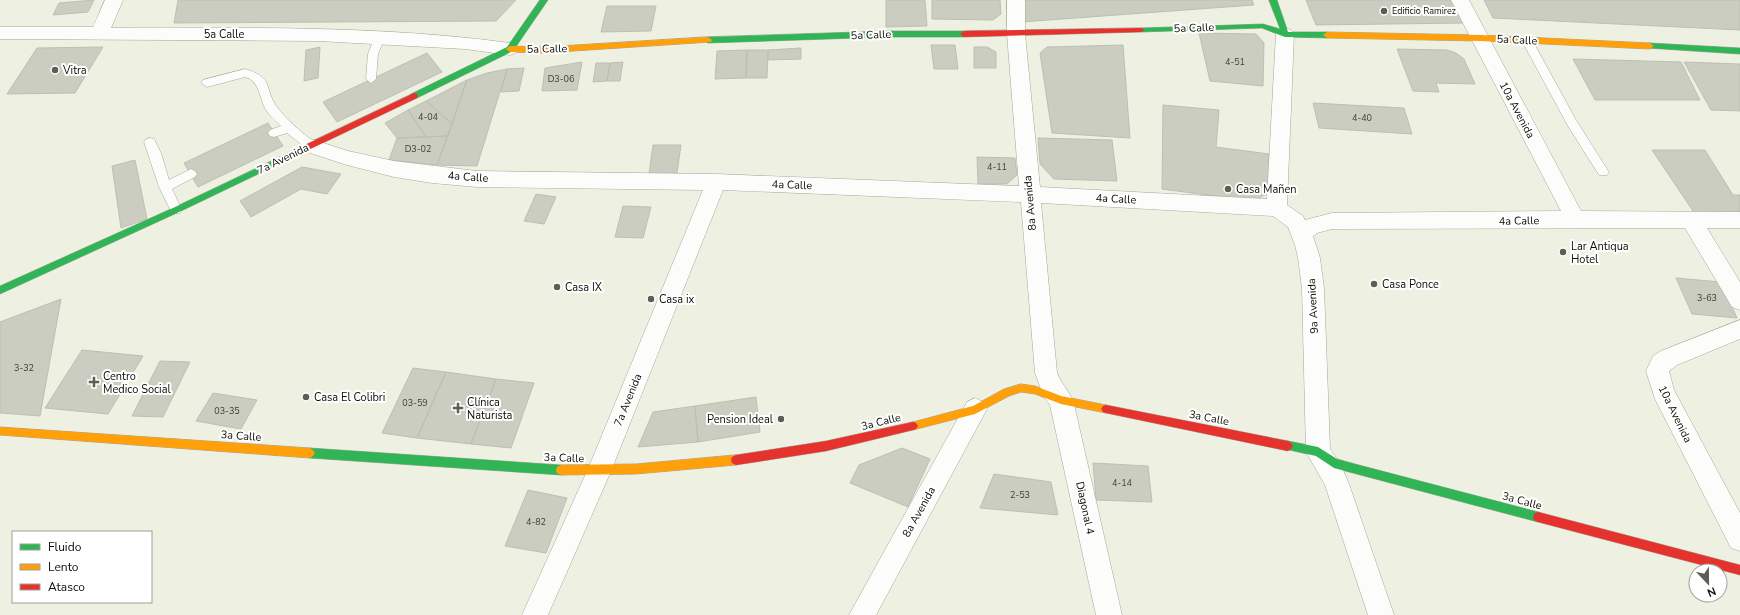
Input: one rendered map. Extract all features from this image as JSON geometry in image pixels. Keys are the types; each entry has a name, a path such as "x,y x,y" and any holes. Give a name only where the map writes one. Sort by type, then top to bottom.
{"main road":[{"name":"7a Avenida","path":"0,290 176,210 311,146 387,103 510,49 544,0"},
{"path":"1273,0 1285,34"},
{"name":"5a Calle","path":"510,49 543,50 689,41 881,34 1016,34 1250,26 1275,29 1285,34 1480,38 1740,51"},
{"name":"3a Calle","path":"0,431 532,469 599,471 681,467 812,450 865,439 975,409 1009,391 1025,389 1041,390 1061,400 1318,452 1334,463 1354,470 1740,570"}],"street":[{"path":"99,34 114,0"},
{"name":"8a Avenida","path":"1016,0 1016,34 1046,373 1052,390 1061,400"},
{"name":"10a Avenida","path":"1460,0 1575,219"},
{"name":"5a Calle","path":"0,33 275,34 465,43 510,49"},
{"path":"1277,208 1285,34"},
{"name":"4a Calle","path":"311,146 347,158 394,169 477,179 716,182 1029,194 1277,208"},
{"name":"7a Avenida","path":"535,615 599,471 716,182"},
{"name":"9a Avenida","path":"1277,208 1296,222 1309,258 1313,288 1318,452"},
{"name":"4a Calle","path":"1301,233 1311,226 1332,221 1575,219 1740,220"},
{"path":"1691,220 1740,301"},
{"name":"10a Avenida","path":"1740,329 1669,358 1657,371 1663,392 1740,539"},
{"name":"Diagonal 4","path":"1061,400 1109,615"},
{"name":"8a Avenida","path":"862,615 975,409"},
{"path":"1318,452 1331,471 1337,484 1381,615"}],"lane":[{"path":"371,79 373,54 379,38"},
{"path":"1527,41 1572,123 1603,172"},
{"path":"207,83 245,73 252,75 260,80 271,108 290,128 311,146"},
{"path":"274,133 290,128"},
{"path":"150,142 176,210"},
{"path":"166,187 190,174"}],"building":[{"path":"94,0 88,12 53,15 59,3"},
{"path":"178,0 516,0 496,21 174,23"},
{"path":"886,0 925,0 927,26 886,27"},
{"path":"932,0 1000,0 1001,14 993,20 932,19"},
{"path":"1022,0 1252,0 1254,5 1021,22"},
{"name":"Edificio Ramirez","path":"1306,0 1452,0 1464,23 1316,25"},
{"path":"1484,0 1740,0 1740,30 1493,18"},
{"path":"607,6 656,6 651,31 601,32"},
{"path":"1199,33 1256,34 1264,43 1263,86 1210,81"},
{"path":"931,45 955,45 958,69 934,69"},
{"path":"1123,45 1130,138 1052,133 1040,53 1047,47"},
{"name":"Vitra","path":"103,47 75,93 7,94 37,48"},
{"path":"320,47 318,78 304,81 306,50"},
{"path":"974,47 987,47 996,52 996,68 974,68"},
{"path":"801,48 801,59 768,60 768,50"},
{"path":"1397,49 1447,50 1456,53 1464,59 1475,84 1436,83 1439,92 1413,91"},
{"path":"747,50 746,78 715,79 717,51"},
{"path":"747,50 768,50 767,78 746,78"},
{"path":"427,53 442,72 337,122 323,102"},
{"path":"1573,59 1681,62 1700,100 1595,100"},
{"path":"582,62 577,90 542,91 545,68"},
{"path":"623,62 620,81 607,81 610,63"},
{"path":"1684,62 1740,64 1740,111 1711,110"},
{"path":"596,63 610,63 607,81 593,82"},
{"path":"524,68 519,91 501,92 507,69"},
{"path":"507,69 477,166 437,165 467,80 487,73"},
{"path":"467,80 452,124 426,101"},
{"path":"426,101 452,124 448,136 426,137 408,110"},
{"path":"1313,103 1404,108 1412,134 1319,128"},
{"name":"Casa Mañen","path":"1163,105 1219,110 1216,147 1269,154 1269,193 1252,201 1162,189"},
{"path":"408,110 426,137 397,138 385,123"},
{"path":"268,123 283,146 198,187 184,163"},
{"path":"448,136 437,165 389,160 397,138"},
{"path":"1038,138 1112,140 1117,181 1054,179 1040,164"},
{"path":"653,145 681,145 677,173 649,174"},
{"path":"1652,150 1705,150 1733,195 1740,195 1740,219 1697,217"},
{"path":"977,157 1015,158 1017,175 1007,184 978,184"},
{"path":"135,160 147,219 121,228 112,166"},
{"path":"302,167 341,174 327,194 301,189 251,217 240,201"},
{"path":"536,194 556,197 544,224 524,221"},
{"path":"623,206 651,207 643,238 615,237"},
{"path":"1676,278 1721,282 1737,318 1692,314"},
{"path":"61,299 40,416 0,413 0,322"},
{"name":"Centro Medico Social","path":"82,350 143,356 108,414 45,408"},
{"path":"160,361 190,362 163,417 132,416"},
{"path":"413,368 446,372 417,438 382,433"},
{"name":"Clínica Naturista","path":"446,372 496,379 471,444 417,438"},
{"path":"496,379 534,383 511,448 471,444"},
{"path":"213,393 257,400 241,429 196,421"},
{"path":"756,397 760,432 698,442 695,406"},
{"path":"695,406 698,442 638,447 653,412"},
{"path":"902,448 930,459 908,507 850,483 859,465"},
{"path":"1093,463 1148,466 1152,502 1096,500"},
{"path":"994,474 1051,482 1058,515 980,508"},
{"path":"528,490 567,498 546,553 505,546"}],"traffic: fast":[{"path":"414,96 510,49 544,0"},
{"path":"1273,0 1285,34"},
{"path":"1141,30 1263,26 1285,34 1327,35"},
{"path":"708,40 889,34 964,34"},
{"path":"1650,46 1740,51"},
{"path":"0,290 176,210 299,151"},
{"path":"1288,446 1318,452 1334,463 1355,469 1538,517"},
{"path":"310,453 561,470"}],"traffic: slow":[{"path":"1327,35 1480,38 1650,46"},
{"path":"510,49 543,50 708,40"},
{"path":"913,426 975,410 1007,392 1021,388 1035,390 1061,400 1106,409"},
{"path":"0,431 310,453"},
{"path":"561,470 636,469 736,460"}],"traffic: jam":[{"path":"964,34 1141,30"},
{"path":"299,151 414,96"},
{"path":"1106,409 1288,446"},
{"path":"736,460 826,446 913,426"},
{"path":"1538,517 1740,570"}],"place":[{"name":"Edificio Ramirez","path":"1384,11"},
{"name":"Vitra","path":"55,70"},
{"name":"Casa Mañen","path":"1228,189"},
{"name":"Lar Antiqua Hotel","path":"1563,252"},
{"name":"Casa Ponce","path":"1374,284"},
{"name":"Casa IX","path":"557,287"},
{"name":"Casa ix","path":"651,299"},
{"name":"Centro Medico Social","path":"94,382"},
{"name":"Casa El Colibri","path":"306,397"},
{"name":"Clínica Naturista","path":"458,408"},
{"name":"Pension Ideal","path":"781,419"}]}
